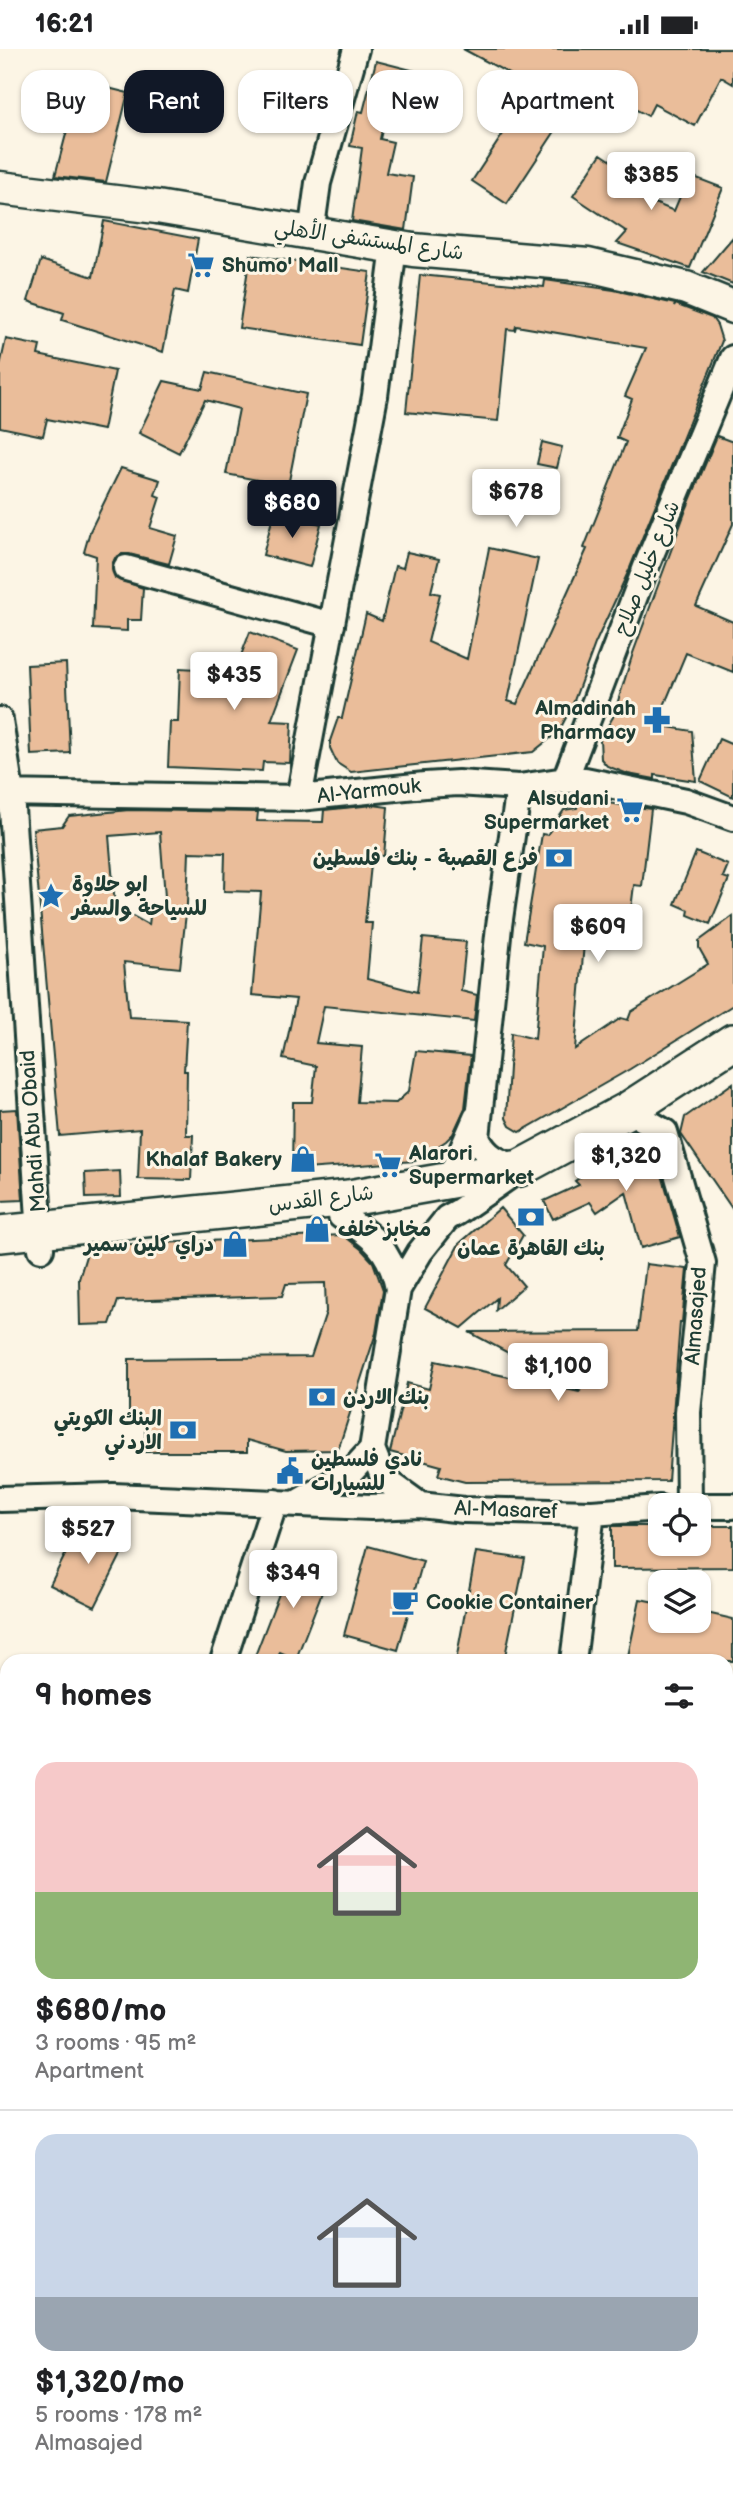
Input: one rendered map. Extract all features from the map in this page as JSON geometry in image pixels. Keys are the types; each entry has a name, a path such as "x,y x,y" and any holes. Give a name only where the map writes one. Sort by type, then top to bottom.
{"main road":[{"name":"شارع القدس","path":"0,1234 41,1239 349,1198 520,1168 628,1110 733,1042"},
{"path":"0,1252 41,1239 361,1216 422,1203 444,1189 449,1180"}],"street":[{"path":"311,234 318,183 356,49"},
{"name":"شارع المستشفى الأهلي","path":"0,188 157,207 394,247 588,265 686,288 733,307"},
{"path":"299,798 375,396 394,247"},
{"name":"شارع خليل صلاح","path":"565,779 646,567 733,358"},
{"path":"126,568 332,625"},
{"name":"Mahdi Abu Obaid","path":"0,720 41,1239"},
{"name":"Al-Yarmouk","path":"5,793 299,798 458,783 519,787 565,779 586,780 686,801 733,818"},
{"path":"519,787 499,926 478,1138 483,1150 495,1161 520,1168"},
{"name":"Almasajed","path":"628,1110 665,1132 703,1263 688,1412 689,1493"},
{"path":"449,1180 479,1111"},
{"path":"398,1289 420,1252 447,1218 520,1168"},
{"path":"226,1654 286,1503 351,1472 372,1449 398,1289 395,1270 383,1249 372,1236 341,1216"},
{"name":"Al-Masaref","path":"372,1449 384,1479 420,1505"},
{"name":"Al-Masaref","path":"0,1499 113,1496 592,1513 648,1509"},
{"path":"711,1506 733,1506"},
{"path":"574,1654 592,1513"}],"building":[{"path":"463,49 733,49 733,84 721,77 695,126 654,104 648,116 638,111 638,70 502,70"},
{"path":"376,61 411,70 374,70"},
{"path":"110,88 124,92 124,109 106,182 55,176 66,133 110,133"},
{"path":"367,96 367,133 381,133 380,139 393,142 386,173 413,177 406,230 352,221 362,148 350,146 358,111 363,112"},
{"path":"504,133 554,133 507,204 472,181"},
{"path":"601,154 639,179 630,193 674,211 689,175 723,188 690,268 617,243 627,232 573,196"},
{"path":"104,221 198,239 188,293 175,290 163,352 62,320 64,313 28,301 41,260 93,277"},
{"path":"733,237 733,284 703,272"},
{"path":"250,255 370,272 360,345 239,328"},
{"path":"420,275 544,287 545,280 614,290 675,304 674,307 676,304 712,318 722,341 630,568 559,731 533,752 351,772 337,763 330,748 330,741 338,718 342,718 366,614 382,621 395,566 403,568 407,552 439,559 431,592 440,594 428,642 467,659 489,548 538,559 508,701 517,704 587,549 584,548 626,442 617,438 632,399 625,396 646,348 516,326 515,330 507,329 498,421 406,412"},
{"path":"6,339 40,346 38,355 115,371 103,430 47,419 43,436 0,427 0,366"},
{"path":"207,372 306,394 288,486 226,474 239,409 205,400 179,453 139,433 164,381 202,389"},
{"path":"717,436 733,442 733,524 696,606 733,622 733,672 686,653 656,725 692,731 696,781 655,775 655,779 628,774 607,766 601,759 600,739 613,717 633,653 686,510"},
{"path":"542,442 562,447 557,468 537,464"},
{"path":"121,468 160,480 155,495 160,497 150,528 177,536 169,564 129,554 115,558 112,565 115,578 143,588 141,620 127,620 127,631 93,629 96,556 84,552 90,531"},
{"path":"274,512 321,524 310,567 263,555"},
{"path":"250,632 298,650 271,721 292,722 290,763 263,762 262,771 168,767 170,722 178,722 180,668 235,671"},
{"path":"66,663 70,753 31,755 27,665"},
{"path":"719,739 733,745 733,797 700,781"},
{"path":"578,799 651,809 642,886 634,885 629,925 586,920 575,1049 621,1018 628,1020 631,1012 708,964 699,948 699,941 733,916 733,1005 630,1069 520,1132 510,1126 506,1118 511,1033 535,1039 543,946 524,942 542,834 547,835 564,810 577,808"},
{"path":"373,805 388,807 384,856 372,855 365,923 372,923 367,979 417,992 423,938 466,942 461,991 477,995 474,1021 324,1006 316,1043 362,1047 357,1102 396,1103 409,1091 416,1051 471,1056 465,1108 453,1134 415,1161 292,1170 293,1102 312,1102 316,1066 283,1059 296,999 252,995 261,892 224,891 225,853 189,852 180,968 124,962 129,1017 187,1020 184,1071 187,1071 186,1135 193,1135 191,1180 138,1179 140,1129 60,1136 33,829 62,826 69,816 129,810 258,812 257,821 323,822 324,810","holes":["160,832 166,910 151,908 149,925 115,906 109,836"]},
{"path":"696,852 728,865 723,877 729,879 710,924 688,915 689,910 675,904"},
{"path":"733,1083 733,1210 681,1134 685,1117"},
{"path":"17,1109 23,1200 0,1201 0,1110"},
{"path":"630,1143 654,1147 680,1237 641,1248 626,1192 597,1212 590,1202 553,1219 544,1201 579,1185 575,1181"},
{"path":"120,1171 121,1197 86,1198 85,1173"},
{"path":"500,1208 523,1235 506,1265 524,1286 496,1310 497,1298 462,1328 425,1308 459,1244"},
{"path":"343,1235 373,1262 383,1290 376,1333 338,1450 286,1451 247,1440 247,1452 145,1452 145,1420 129,1420 129,1359 311,1357 326,1312 325,1283 286,1284 282,1296 118,1301 110,1324 80,1325 79,1279 89,1246"},
{"path":"646,1264 687,1269 680,1322 668,1481 465,1482 438,1475 441,1466 390,1452 407,1383 429,1389 435,1361 579,1392 469,1332 638,1331"},
{"path":"80,1525 125,1547 95,1607 50,1585"},
{"path":"612,1526 648,1526 648,1556 711,1556 711,1526 733,1526 733,1567 612,1568"},
{"path":"368,1546 423,1561 398,1650 344,1635"},
{"path":"476,1552 525,1559 505,1654 457,1654"},
{"path":"294,1555 331,1569 298,1654 256,1654"},
{"path":"640,1599 648,1601 648,1633 711,1633 711,1614 733,1619 733,1654 628,1654"}],"place":[{"name":"Shumo' Mall","path":"201,265"},
{"name":"Almadinah Pharmacy","path":"657,720"},
{"name":"Alsudani Supermarket","path":"630,810"},
{"name":"فرع القصبة - بنك فلسطين","path":"559,858"},
{"name":"ابو حلاوة للسياحة والسفر","path":"51,896"},
{"name":"Khalaf Bakery","path":"303,1159"},
{"name":"Alarori Supermarket","path":"388,1165"},
{"name":"بنك القاهرة عمان","path":"531,1217"},
{"name":"مخابز خلف","path":"317,1229"},
{"name":"دراي كلين سمير","path":"235,1244"},
{"name":"بنك الاردن","path":"322,1397"},
{"name":"البنك الكويتي الاردني","path":"183,1430"},
{"name":"نادي فلسطين للسيارات","path":"290,1471"},
{"name":"Cookie Container","path":"405,1602"}]}
